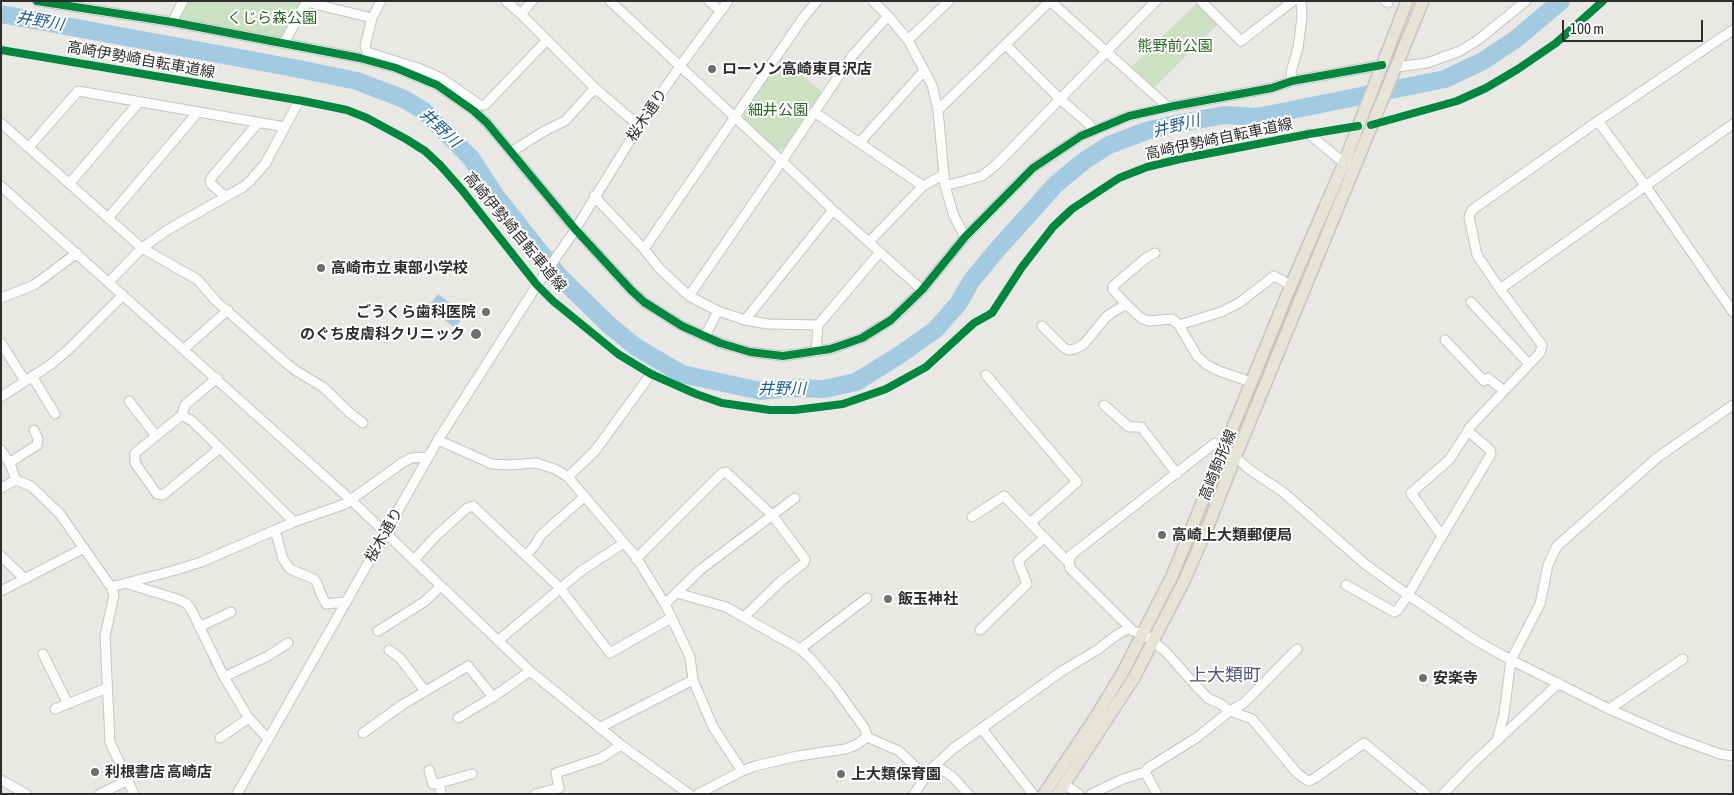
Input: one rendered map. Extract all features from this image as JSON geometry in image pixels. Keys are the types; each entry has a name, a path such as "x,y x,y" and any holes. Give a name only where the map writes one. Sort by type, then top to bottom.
{"main road":[{"path":"1380,70 1408,1"},
{"path":"1395,70 1422,1"},
{"name":"高崎駒形線","path":"1061,789 1134,678 1184,581 1206,531 1350,165 1360,119 1380,70"},
{"name":"高崎駒形線","path":"1044,794 1095,718 1144,634 1194,526 1224,447 1291,286 1374,120 1395,70"}],"street":[{"path":"37,1 172,22 284,43 379,63 437,85 474,111 498,136 574,231 644,302 668,318 720,343 750,352 783,356 816,352 845,344 870,333 891,320 922,290 965,237 1033,168 1081,136 1129,116 1168,107 1272,88 1292,81 1380,70"},
{"path":"172,22 183,1"},
{"path":"381,1 372,18 365,46 367,52 413,66 441,78 480,105 485,105 547,40"},
{"path":"506,1 595,88 639,126"},
{"path":"521,14 532,1"},
{"path":"610,1 833,210 922,290"},
{"path":"709,1 720,11"},
{"name":"桜木通り","path":"237,794 438,440 574,231 639,126 728,1"},
{"path":"644,249 803,18 817,1"},
{"path":"872,1 888,16 908,40 932,85 938,110 945,186 954,216 965,237"},
{"path":"908,40 950,1"},
{"path":"938,110 1050,1 1168,107"},
{"path":"945,186 982,176 997,164 1156,1"},
{"path":"1201,1 1241,41 1293,1"},
{"path":"1292,81 1290,72 1298,48 1302,17 1301,1"},
{"path":"1395,70 1427,63 1460,51 1478,40 1526,1"},
{"path":"284,43 306,2 372,18"},
{"path":"689,296 852,56 888,16"},
{"path":"1442,536 1411,493 1449,460 1469,428 1540,353 1542,345 1477,255 1469,216 1472,210 1598,121 1733,30"},
{"path":"1006,45 1060,99 1089,124 1093,131"},
{"path":"860,142 924,72"},
{"path":"510,152 565,121 595,88"},
{"path":"29,147 78,91 285,127"},
{"path":"109,282 142,248 169,229 243,187 257,174 265,164 299,101"},
{"path":"70,183 139,102"},
{"path":"109,217 198,112"},
{"path":"814,112 922,186"},
{"path":"1598,121 1733,312"},
{"path":"1,123 142,248 198,280 216,301 286,362 298,372 323,386 363,423"},
{"path":"226,197 210,181 258,123"},
{"path":"1500,289 1733,124"},
{"path":"1309,134 1350,165"},
{"path":"869,242 922,186 943,176"},
{"path":"1,186 217,378 386,532 530,671 599,728 689,794"},
{"path":"594,196 644,249 659,268 689,296 718,311 745,320 768,324 818,325"},
{"path":"745,320 833,210"},
{"path":"816,352 818,325 880,252"},
{"path":"1,298 34,285 77,253"},
{"path":"1155,253 1146,258 1113,286 1113,290 1141,318 1149,321 1172,319 1179,325 1197,356 1207,365 1251,382"},
{"path":"1179,325 1221,312 1239,303 1274,276 1291,286"},
{"path":"1,397 68,350 123,295"},
{"path":"1471,302 1529,364"},
{"path":"1042,326 1063,347 1068,350 1075,350 1084,344 1107,316 1123,306 1128,306"},
{"path":"184,349 228,310"},
{"path":"705,336 718,311"},
{"path":"1445,340 1484,381 1488,378 1503,390"},
{"path":"1,343 55,414"},
{"path":"568,477 595,451 651,374"},
{"path":"986,375 1077,482 1030,522"},
{"path":"217,378 185,405 182,415 135,453 135,463 157,494 163,495 220,448"},
{"path":"129,401 156,436"},
{"path":"1104,405 1129,428 1140,427 1177,474"},
{"path":"1497,741 1504,714 1512,660 1540,604 1548,565 1556,546 1658,457 1733,405"},
{"path":"182,415 192,421 294,522"},
{"path":"9,463 37,445 38,439 34,430"},
{"path":"1346,585 1394,612 1397,611 1491,454 1490,450 1468,432"},
{"path":"438,440 492,464 507,465 536,462 555,469 568,477 624,543 666,604 690,657 694,680 713,727 742,771"},
{"path":"1069,563 1071,555 1215,444 1224,447 1234,458 1282,492 1365,564 1475,640 1609,709 1673,737 1720,754 1733,756"},
{"path":"1,450 16,480 31,486 60,514 111,587 114,595 105,636 110,742 134,794"},
{"path":"111,587 192,565 294,522 345,504 402,463 411,458 428,457"},
{"path":"636,559 722,473 726,472 773,516 805,559 804,563 782,581 744,618"},
{"path":"1,488 16,480"},
{"path":"972,517 1004,496 1069,563 1070,568 1133,631 1144,634 1166,652 1209,699 1230,711 1252,719 1297,773 1309,781 1364,743 1426,794"},
{"path":"526,556 541,535 584,497"},
{"path":"666,604 700,570 795,498"},
{"path":"414,560 442,530 467,508 473,506 560,588 610,653 671,618"},
{"path":"275,530 283,559 290,569 314,579 326,604 346,602"},
{"path":"980,630 1027,584 1018,561 1044,538"},
{"path":"499,640 560,588 599,558 624,543"},
{"path":"1,591 84,548"},
{"path":"1,556 25,579"},
{"path":"125,583 177,599 191,609 224,677 249,718 268,739"},
{"path":"378,631 424,602 440,586"},
{"path":"677,593 726,606 800,649 834,687 866,729 867,737"},
{"path":"800,649 867,598"},
{"path":"200,627 231,612"},
{"path":"914,794 925,776 954,748 1033,690 1130,628"},
{"path":"224,677 268,656 288,643"},
{"path":"1091,794 1123,779 1145,772 1196,738 1230,711 1244,703 1297,649"},
{"path":"389,650 400,658 425,691"},
{"path":"43,654 68,704"},
{"path":"1609,709 1683,659"},
{"path":"363,732 425,691 468,666 493,696"},
{"path":"458,718 530,671"},
{"path":"599,728 694,680"},
{"path":"1443,794 1558,683"},
{"path":"55,709 107,688"},
{"path":"220,738 249,718"},
{"path":"982,729 1033,794"},
{"path":"698,794 742,771 798,756 845,750 867,737"},
{"path":"867,737 899,752 925,776"},
{"path":"535,794 559,788 556,773 601,758 621,745"},
{"path":"935,765 953,777 968,794"},
{"path":"429,770 433,784 472,774"},
{"path":"1145,772 1157,794"},
{"path":"1,780 26,794"},
{"path":"100,794 128,780"},
{"path":"440,783 441,794"},
{"path":"1061,789 1078,794"}],"green space":[{"name":"くじら森公園","path":"188,1 302,1 285,34 280,38 183,19 180,16"},
{"name":"熊野前公園","path":"1197,3 1218,24 1153,89 1131,67"},
{"name":"細井公園","path":"781,59 823,92 784,149 778,150 744,119 743,112"}],"water":[{"path":"438,294 465,314 455,328 428,307"}],"waterway":[{"name":"井野川","path":"1,14 357,81 404,99 424,111 471,158 495,195 559,276 609,325 636,347 682,374 761,391 789,388 824,389 856,382 935,330 958,304 972,280 996,251 1056,184 1084,161 1109,145 1146,131 1176,124 1224,115 1257,117 1445,79 1483,61 1516,39 1561,1"}],"cycle path":[{"path":"37,1 172,22 360,58 396,68 437,85 474,111 487,123 575,229 644,302 682,326 720,343 750,352 783,356 830,349 862,338 891,320 922,290 965,237 1033,168 1081,136 1129,116 1272,88 1292,81 1382,65"},
{"path":"1371,125 1457,101 1486,88 1556,43 1603,1"},
{"name":"高崎伊勢崎自転車道線","path":"1,50 303,101 347,110 367,118 425,151 440,165 537,285 553,301 618,354 651,374 696,394 722,403 770,410 795,410 843,404 886,389 926,367 974,323 992,313 1022,267 1053,227 1072,209 1119,178 1147,167 1180,159 1358,126"}],"place":[{"name":"ローソン高崎東貝沢店","path":"712,69"},
{"name":"高崎市立 東部小学校","path":"321,268"},
{"name":"ごうくら歯科医院","path":"486,312"},
{"name":"のぐち皮膚科クリニック","path":"476,334"},
{"name":"高崎上大類郵便局","path":"1162,535"},
{"name":"飯玉神社","path":"888,599"},
{"name":"安楽寺","path":"1423,678"},
{"name":"利根書店 高崎店","path":"95,772"},
{"name":"上大類保育園","path":"841,774"}],"district":[{"name":"上大類町","path":"1225,675"}]}
